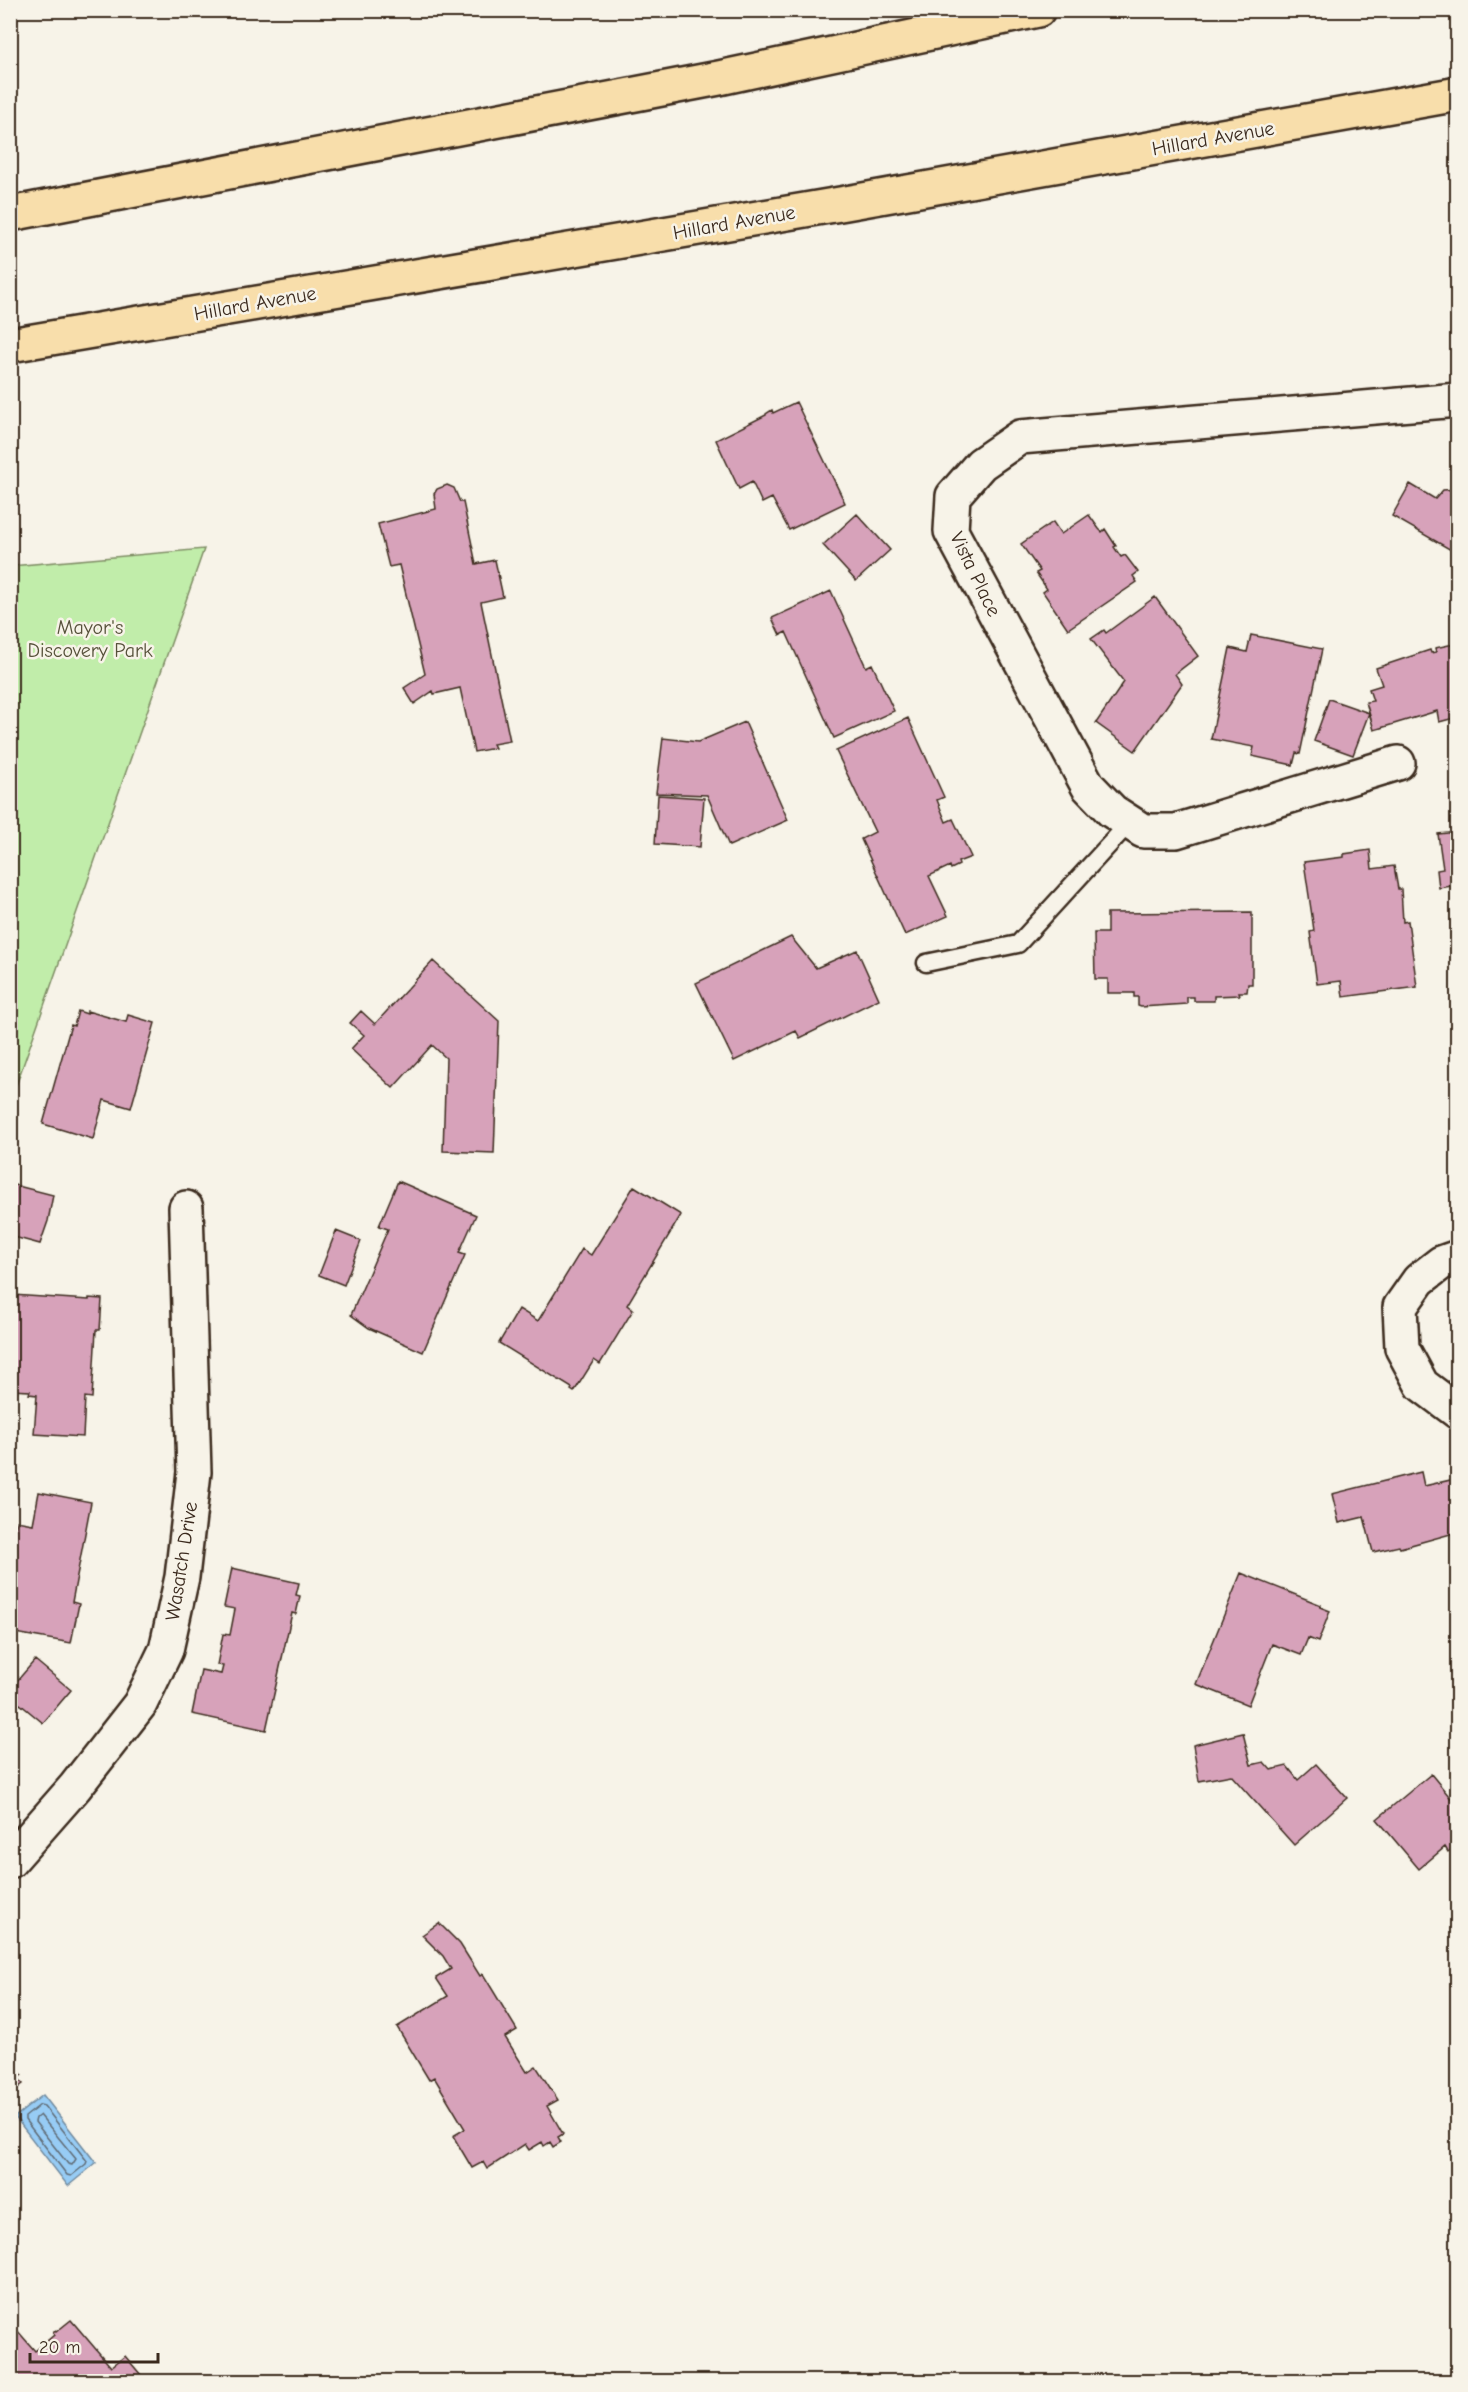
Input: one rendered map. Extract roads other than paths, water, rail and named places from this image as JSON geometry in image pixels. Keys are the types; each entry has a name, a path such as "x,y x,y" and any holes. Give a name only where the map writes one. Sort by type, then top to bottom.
{"highway":[{"path":"10,214 719,78 1038,10"},
{"name":"Hillard Avenue","path":"10,345 846,203 1458,94"}],"street":[{"name":"Vista Place","path":"1398,763 1176,831 1143,831 1112,811 1088,786 951,531 953,496 981,464 1020,436 1458,400"},
{"name":"Wasatch Drive","path":"10,1861 75,1786 140,1704 166,1650 182,1577 194,1472 186,1208"},
{"path":"1458,1257 1440,1263 1419,1280 1400,1307 1402,1348 1422,1385 1458,1412"}],"lane":[{"path":"926,963 1018,944 1130,822"}],"water":[{"path":"43,2095 96,2163 68,2186 15,2117"}],"park label":[{"name":"Mayor's Discovery Park","path":"90,638"}]}
